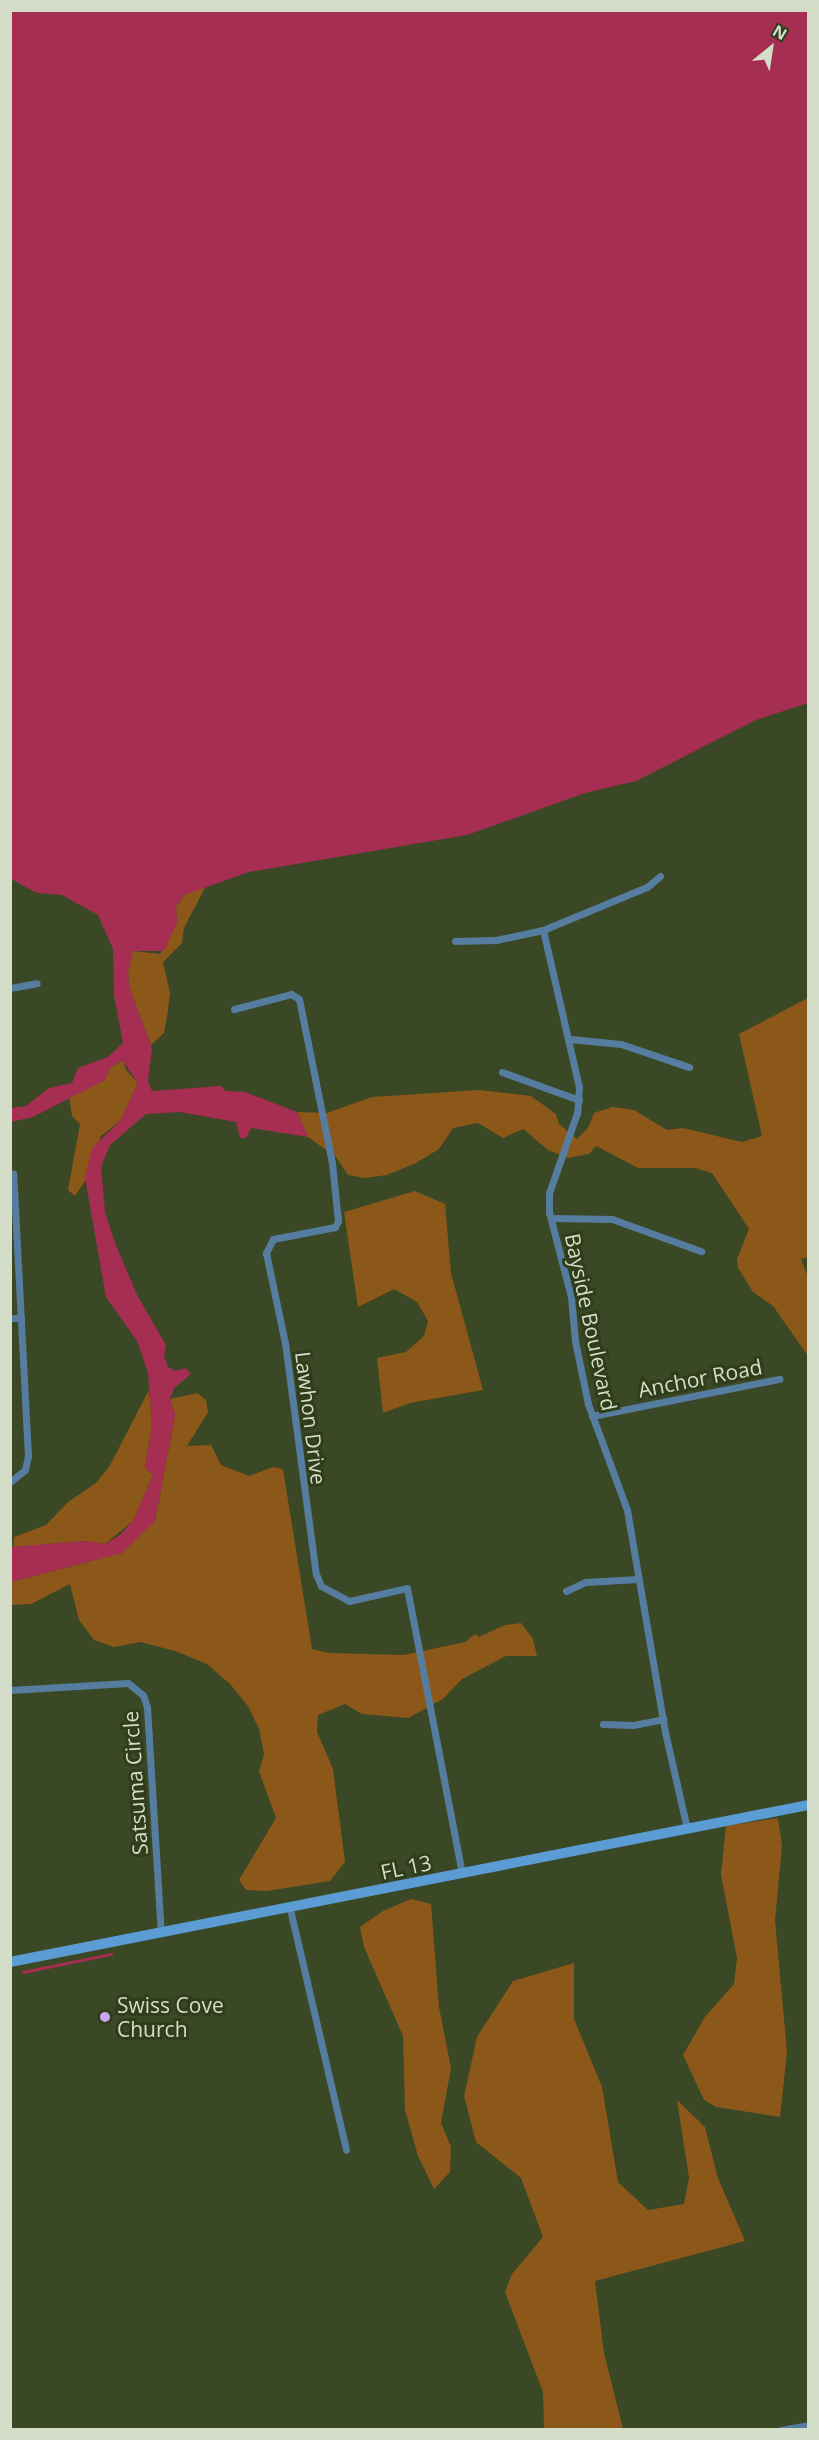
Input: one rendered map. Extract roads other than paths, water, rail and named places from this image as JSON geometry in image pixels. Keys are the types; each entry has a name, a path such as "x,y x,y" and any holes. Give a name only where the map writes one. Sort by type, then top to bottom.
{"main road":[{"name":"FL 13","path":"10,1962 290,1909 808,1804"}],"street":[{"path":"455,941 496,940 543,930 647,887 660,876"},
{"name":"Bayside Boulevard","path":"543,930 570,1039 579,1100 549,1193 551,1218 572,1297 581,1373 592,1416 627,1510 663,1719 687,1829"},
{"path":"10,988 37,983"},
{"name":"Lawhon Drive","path":"234,1009 291,994 299,999 332,1163 338,1221 335,1227 273,1239 266,1253 285,1343 316,1574 321,1586 349,1601 407,1588 462,1874"},
{"path":"570,1039 621,1044 689,1067"},
{"path":"502,1072 579,1100"},
{"path":"10,1482 25,1470 28,1456 12,1173"},
{"path":"551,1218 612,1219 701,1251"},
{"path":"10,1318 21,1318"},
{"name":"Anchor Road","path":"592,1416 779,1379"},
{"path":"566,1591 585,1582 638,1579"},
{"name":"Satsuma Circle","path":"10,1690 128,1683 143,1695 147,1707 161,1933"},
{"path":"603,1724 633,1725 663,1719"},
{"path":"290,1909 346,2150"},
{"path":"781,2430 808,2425"}],"waterway":[{"path":"23,1972 111,1954"}],"place":[{"name":"Swiss Cove Church","path":"105,2017"}]}
